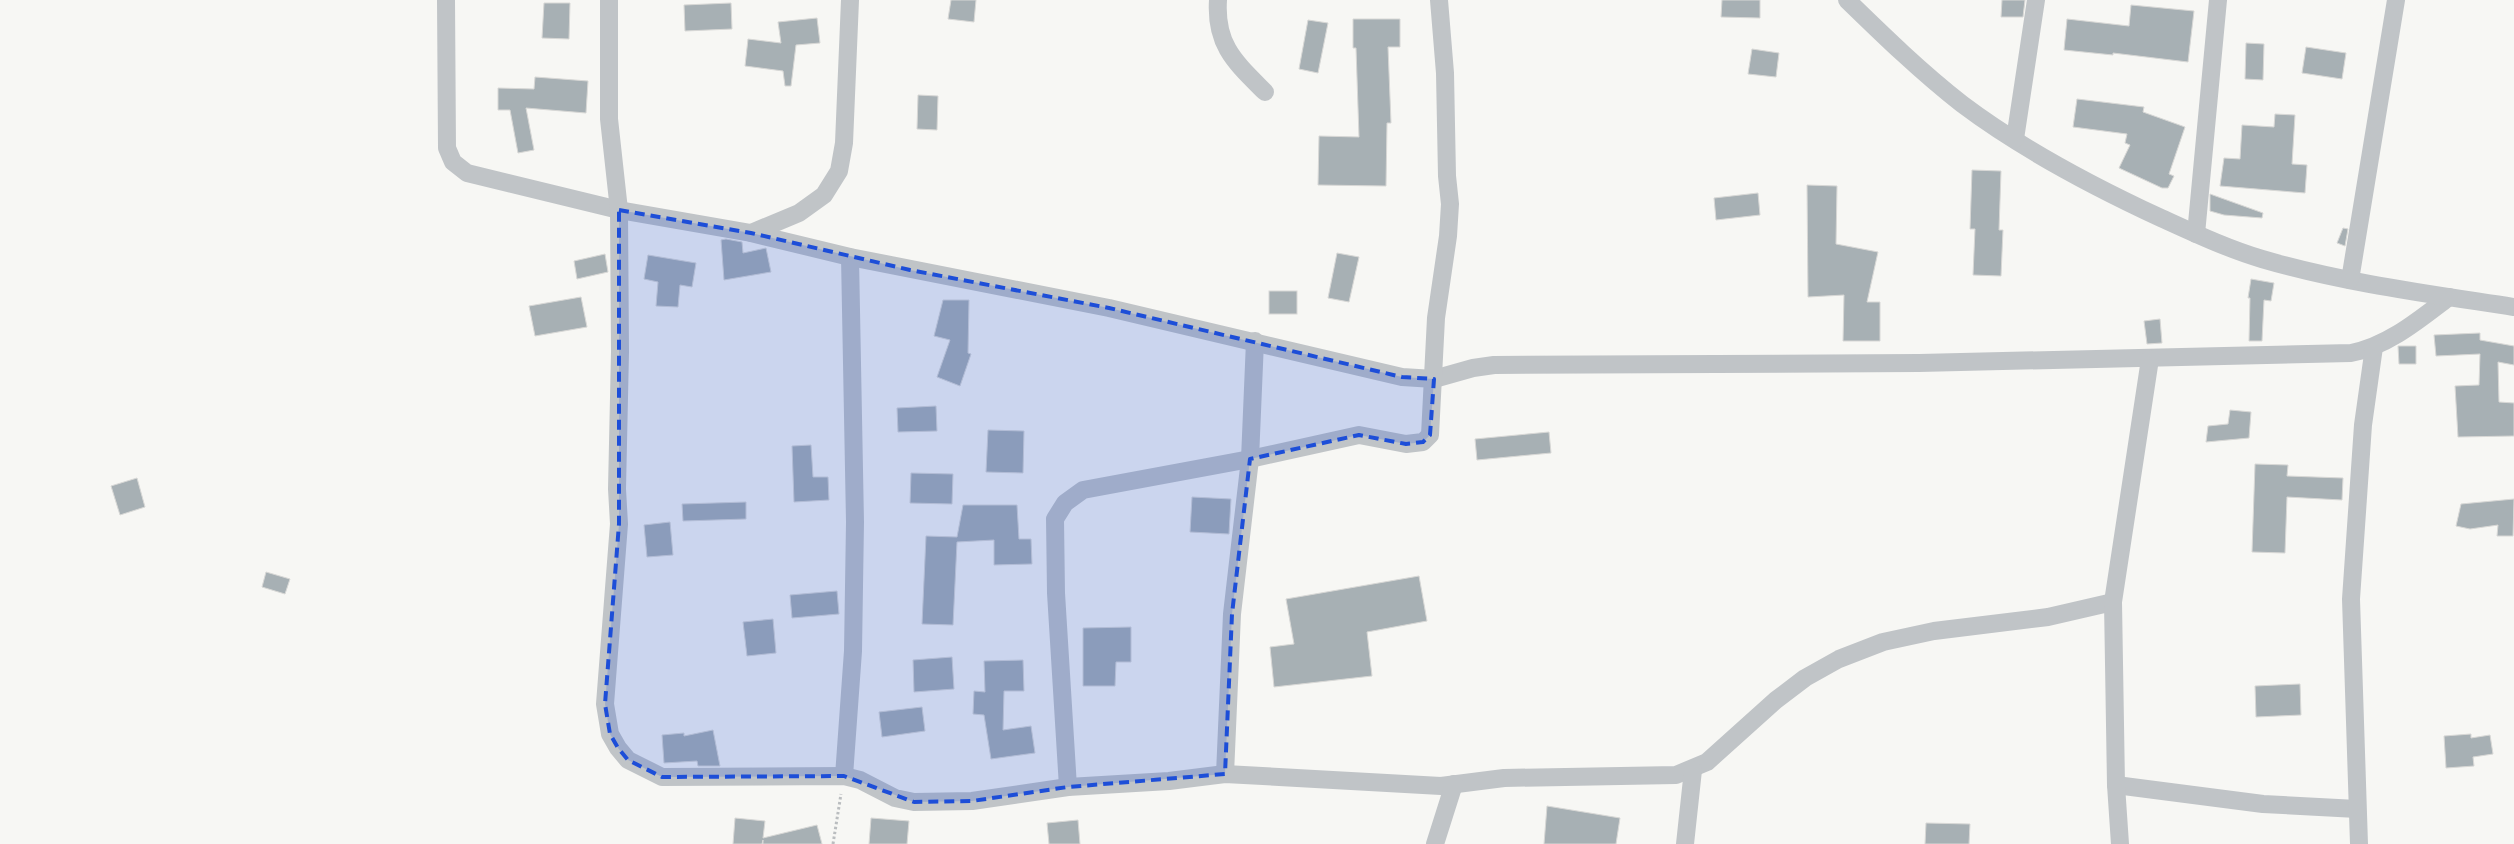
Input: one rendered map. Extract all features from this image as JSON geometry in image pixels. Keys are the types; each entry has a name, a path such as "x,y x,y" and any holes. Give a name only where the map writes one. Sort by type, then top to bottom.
{"street":[{"path":"446,0 447,148 453,162 468,173 619,210 751,233 850,258 1109,308 1183,327 1255,341 1402,377 1434,379 1473,368 1494,365 2150,359 2351,353 2374,347 2421,318 2449,297"},
{"path":"609,0 609,119 619,210 620,352 617,488 619,524 604,704 610,734 628,760 662,777 844,776 860,780 895,798 914,802 972,801 1068,787 1161,781 1225,774 1441,786 1504,778 1676,775 1693,770 1707,762 1776,700 1805,678 1839,659 1883,642 1934,630 2048,617 2113,602"},
{"path":"751,233 805,208 824,195 839,171 844,143 850,0"},
{"path":"1218,0 1217,17 1220,34 1230,56 1265,92"},
{"path":"1068,787 1056,593 1055,519 1065,503 1083,490 1250,460 1359,435 1406,444 1423,442 1430,435 1436,318 1450,204 1447,176 1445,73 1439,0"},
{"path":"1848,0 1901,52 1962,104 2014,139 2096,189 2196,234 2261,259 2350,280 2514,307"},
{"path":"2014,139 2036,0"},
{"path":"2196,234 2218,0"},
{"path":"2350,280 2396,0"},
{"path":"844,776 853,652 855,522 850,258"},
{"path":"1225,774 1232,614 1250,460 1255,341"},
{"path":"2359,844 2352,599 2363,424 2374,347"},
{"path":"2120,844 2116,785 2113,602 2150,359"},
{"path":"1685,844 1693,770"},
{"path":"1435,844 1454,784"},
{"path":"2116,785 2263,804 2357,809"}],"path":[{"path":"833,844 844,776"}],"highlighted area":[{"path":"619,210 751,233 910,270 1109,308 1402,377 1434,379 1430,435 1423,442 1406,444 1359,435 1250,459 1232,614 1225,774 1068,787 972,801 914,802 844,776 662,777 628,760 618,748 610,734 605,704 619,524"}],"building":[{"path":"951,0 976,0 974,22 948,19"},
{"path":"1722,0 1760,0 1760,18 1721,17"},
{"path":"2002,0 2025,0 2023,17 2001,17"},
{"path":"544,3 570,3 569,39 542,38"},
{"path":"731,3 732,29 685,31 684,5"},
{"path":"2131,5 2194,11 2188,62 2113,53 2113,55 2064,50 2067,19 2129,26"},
{"path":"817,18 820,43 796,45 791,86 785,86 783,71 745,66 748,39 781,43 778,22"},
{"path":"1353,19 1400,19 1400,47 1388,47 1391,123 1387,123 1386,186 1318,185 1319,136 1359,137 1356,48 1353,48"},
{"path":"1308,20 1328,23 1318,73 1299,69"},
{"path":"2246,43 2264,44 2263,80 2245,79"},
{"path":"2306,47 2346,53 2342,79 2302,73"},
{"path":"1752,49 1779,53 1776,77 1748,74"},
{"path":"535,77 588,81 586,113 526,108 534,150 518,153 510,110 498,110 498,88 534,89"},
{"path":"918,95 938,96 937,130 917,129"},
{"path":"2077,99 2144,107 2143,112 2185,127 2169,174 2174,176 2168,188 2162,188 2119,168 2130,145 2125,143 2127,134 2073,127"},
{"path":"2275,114 2295,115 2292,164 2307,165 2305,193 2220,186 2224,158 2240,159 2242,125 2274,127"},
{"path":"1972,170 2001,171 1999,230 2003,230 2001,276 1973,275 1975,229 1970,229"},
{"path":"1807,185 1837,186 1836,244 1878,252 1867,302 1880,302 1880,341 1843,341 1844,295 1808,297"},
{"path":"1758,193 1760,215 1716,220 1714,198"},
{"path":"2210,194 2263,213 2262,218 2224,215 2210,211"},
{"path":"2343,228 2348,229 2345,246 2337,243"},
{"path":"721,240 742,242 743,253 766,248 771,272 724,280"},
{"path":"1337,253 1359,257 1349,302 1328,298"},
{"path":"605,254 608,272 577,279 574,261"},
{"path":"648,255 696,263 692,287 680,285 678,307 656,306 658,282 644,279"},
{"path":"2251,279 2274,283 2271,301 2264,300 2262,341 2249,341 2250,298 2248,298"},
{"path":"1269,291 1297,291 1297,314 1269,314"},
{"path":"581,297 587,327 535,336 529,306"},
{"path":"943,300 969,300 968,353 971,354 960,386 937,377 950,340 934,336"},
{"path":"2160,319 2162,343 2147,344 2144,321"},
{"path":"2480,333 2480,340 2514,346 2514,365 2498,362 2499,402 2514,403 2514,436 2458,437 2455,386 2479,385 2480,354 2436,356 2434,335"},
{"path":"2398,346 2416,346 2416,364 2399,364"},
{"path":"936,406 937,431 898,432 897,408"},
{"path":"2230,410 2251,412 2249,438 2206,442 2208,426 2228,424"},
{"path":"988,430 1024,431 1023,473 986,472"},
{"path":"1549,432 1551,453 1477,460 1475,439"},
{"path":"811,445 813,477 828,477 829,500 794,502 792,446"},
{"path":"2255,464 2288,465 2287,476 2343,478 2342,500 2287,497 2285,553 2252,552"},
{"path":"911,473 953,474 952,504 910,503"},
{"path":"137,478 145,507 120,515 111,486"},
{"path":"1192,497 1231,499 1229,534 1190,532"},
{"path":"2514,499 2513,536 2497,536 2498,525 2470,529 2456,526 2461,504"},
{"path":"746,502 746,519 683,521 682,504"},
{"path":"963,505 1017,505 1019,539 1031,539 1032,564 994,565 994,540 957,542 953,625 922,624 926,536 957,537"},
{"path":"670,522 673,555 647,557 644,525"},
{"path":"266,572 290,579 285,594 262,587"},
{"path":"1419,576 1427,621 1367,632 1372,676 1274,687 1270,647 1294,644 1286,599"},
{"path":"837,591 839,614 792,618 790,595"},
{"path":"773,619 776,653 747,656 743,622"},
{"path":"1131,627 1131,662 1116,662 1115,686 1083,686 1083,628"},
{"path":"952,657 954,689 914,692 913,660"},
{"path":"1023,660 1024,691 1004,691 1003,730 1031,726 1035,753 991,759 984,715 973,714 974,691 985,692 984,661"},
{"path":"2300,684 2301,715 2256,717 2255,686"},
{"path":"922,707 925,731 882,737 879,712"},
{"path":"713,730 720,766 698,766 697,761 664,763 662,735 684,733 684,736"},
{"path":"2471,734 2471,738 2490,735 2493,754 2473,757 2474,766 2446,768 2444,736"},
{"path":"1547,806 1620,818 1616,844 1544,844"},
{"path":"735,818 765,821 763,838 817,825 822,844 763,844 763,840 762,844 733,844"},
{"path":"871,818 909,821 907,844 869,844"},
{"path":"1078,820 1080,844 1049,844 1047,823"},
{"path":"1926,823 1970,824 1969,844 1925,844"}]}
